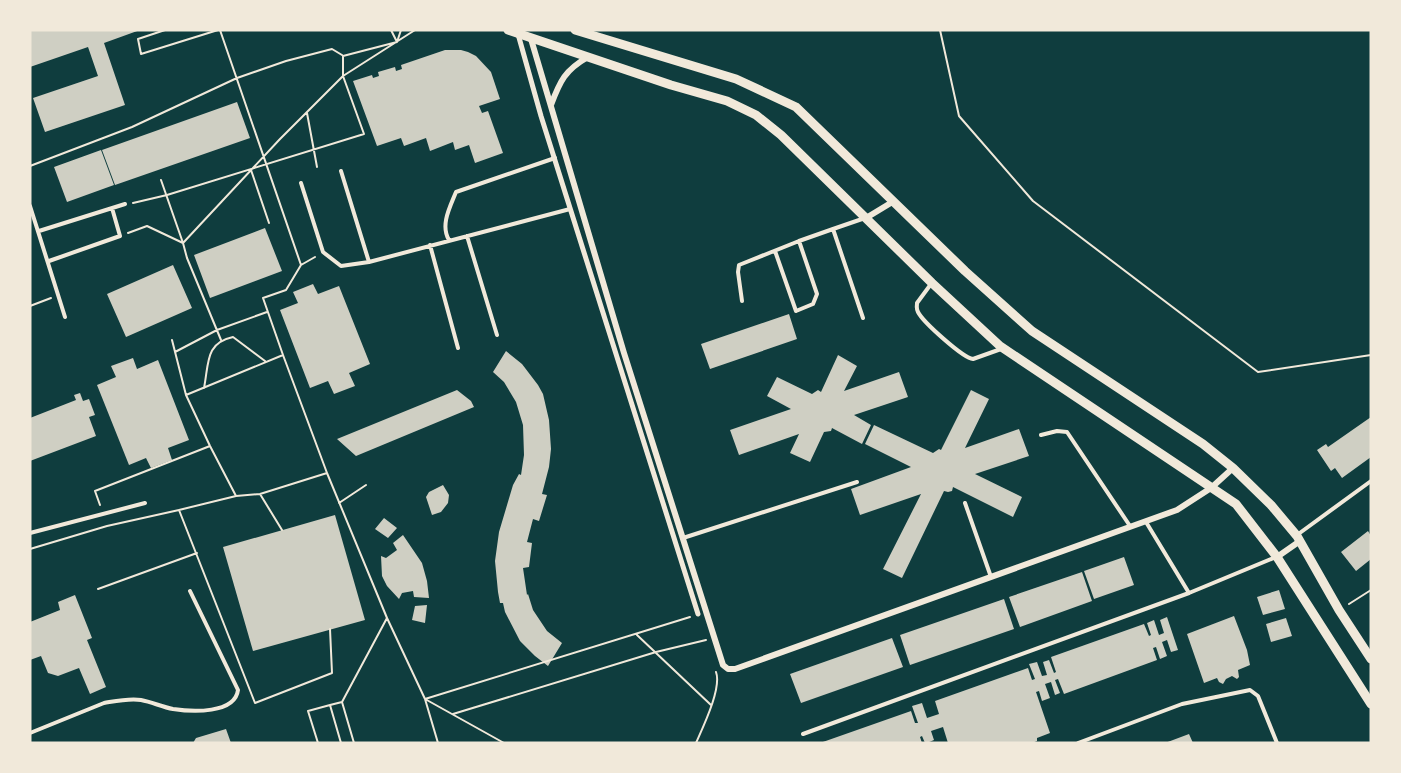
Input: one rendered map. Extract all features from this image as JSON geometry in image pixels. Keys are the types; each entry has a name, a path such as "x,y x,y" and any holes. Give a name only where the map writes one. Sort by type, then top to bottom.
{"street":[{"path":"508,30 727,101 756,115 781,135 932,283 1004,348 1236,504 1277,556 1371,704"},
{"path":"575,30 736,79 796,107 965,271 1032,332 1203,444 1233,468 1270,505 1298,538 1339,610 1371,659"},
{"path":"518,34 570,210 698,614"},
{"path":"531,39 681,539 723,665 728,669 735,669 1177,510 1211,488 1233,468"},
{"path":"550,105 560,81 570,69 588,57"},
{"path":"866,218 894,201"},
{"path":"1277,556 1298,538"}],"lane":[{"path":"448,240 446,218 456,192 555,158"},
{"path":"341,171 369,262"},
{"path":"301,183 323,252 341,266 369,262 570,210"},
{"path":"39,231 125,204"},
{"path":"30,206 65,317"},
{"path":"49,261 120,236 112,208"},
{"path":"742,301 739,265 866,218"},
{"path":"833,229 863,318"},
{"path":"467,236 496,335"},
{"path":"775,251 796,311 813,304 817,294 799,241"},
{"path":"430,245 458,348"},
{"path":"932,283 917,303 918,313 959,352 968,359 972,359 1004,348"},
{"path":"1041,435 1057,431 1067,432 1131,527"},
{"path":"1298,538 1371,481"},
{"path":"681,539 857,482"},
{"path":"30,533 145,503"},
{"path":"965,503 991,577"},
{"path":"1146,522 1189,593"},
{"path":"803,734 1189,593 1277,556"},
{"path":"30,733 114,701 141,700 171,709 197,710 228,705 234,701 238,690 190,591"},
{"path":"1078,743 1182,704 1250,690 1258,696 1277,743"}],"path":[{"path":"165,30 138,39 141,54 219,30 301,265"},
{"path":"391,30 397,42"},
{"path":"397,42 400,30"},
{"path":"183,243 342,76 415,30"},
{"path":"940,30 959,116 1033,201 1258,372 1371,355"},
{"path":"30,166 132,127 237,78 285,61 332,49 343,56 397,42"},
{"path":"125,204 167,195 364,135 342,76 343,56"},
{"path":"307,113 317,166"},
{"path":"251,170 269,222"},
{"path":"161,180 187,258 221,340"},
{"path":"120,236 147,226 183,243"},
{"path":"323,252 301,265 286,290 263,298 327,473 387,618 425,699 438,743"},
{"path":"30,306 59,295"},
{"path":"175,352 217,330 267,312"},
{"path":"204,388 213,347 221,340 233,337 265,362"},
{"path":"172,340 186,395 236,496"},
{"path":"186,395 283,355"},
{"path":"107,526 95,491 210,446"},
{"path":"30,549 107,526 236,496 261,494 327,473"},
{"path":"339,503 366,485"},
{"path":"261,494 282,530"},
{"path":"178,510 255,703 333,673 330,629"},
{"path":"98,589 197,553"},
{"path":"1339,610 1371,590"},
{"path":"425,699 698,614"},
{"path":"354,743 342,702 387,618"},
{"path":"636,634 711,705"},
{"path":"452,714 656,652 706,640"},
{"path":"696,743 711,705 718,676"},
{"path":"425,699 504,743"},
{"path":"318,743 308,711 342,702"},
{"path":"330,705 341,743"}],"building":[{"path":"30,30 140,30 104,43 125,105 45,132 33,98 98,76 88,47 30,67"},
{"path":"445,50 468,52 476,56 491,72 500,99 479,106 482,113 488,111 503,153 475,163 469,145 455,150 453,142 430,151 426,138 404,146 401,138 377,146 353,81 372,75 373,78 379,76 378,72 395,67 396,71 402,69 401,65"},
{"path":"237,102 250,138 115,185 102,150"},
{"path":"101,150 114,185 67,202 54,167"},
{"path":"265,228 282,271 210,298 194,255"},
{"path":"173,265 192,308 126,337 107,294"},
{"path":"313,284 318,294 339,286 370,364 349,373 355,386 334,394 328,381 310,388 280,310 298,303 293,292"},
{"path":"789,314 797,339 710,369 701,344"},
{"path":"506,351 522,364 538,385 543,394 549,420 551,449 542,494 547,495 539,521 533,519 527,542 532,543 529,567 523,568 527,595 533,610 547,631 562,643 548,666 520,641 505,612 503,603 500,603 498,592 495,561 499,532 513,485 519,474 521,475 524,455 523,425 516,402 504,382 493,372"},
{"path":"838,355 857,366 844,391 899,372 908,397 854,415 871,425 862,444 832,428 831,431 824,432 810,462 790,453 799,434 739,455 730,430 791,409 767,396 777,377 812,394 818,390 821,392"},
{"path":"133,358 137,369 158,360 189,440 168,448 172,460 151,468 146,458 129,465 97,385 116,377 111,366"},
{"path":"457,390 471,401 474,407 356,456 337,439"},
{"path":"971,390 989,399 965,448 1019,429 1029,456 975,474 1022,497 1013,517 953,487 952,491 944,491 902,578 883,569 921,494 860,515 851,489 911,467 865,444 874,425 933,453 941,450"},
{"path":"80,393 83,401 89,399 95,415 89,417 96,436 30,461 30,418 76,400 74,395"},
{"path":"1371,417 1371,457 1342,478 1335,468 1331,471 1317,450 1326,444 1328,447"},
{"path":"443,485 449,495 448,503 441,512 432,515 426,497 429,492"},
{"path":"335,515 365,620 253,651 223,547"},
{"path":"384,518 397,528 388,538 375,529"},
{"path":"1368,531 1371,536 1371,559 1356,571 1341,552"},
{"path":"403,535 422,563 429,598 414,597 413,591 402,593 399,599 387,586 382,576 381,556 386,558 397,550 393,543"},
{"path":"1124,557 1134,585 1094,599 1084,571"},
{"path":"1082,572 1092,601 1020,627 1009,597"},
{"path":"1279,590 1285,609 1263,615 1257,597"},
{"path":"75,595 92,638 87,640 106,687 90,694 79,668 58,676 48,673 41,656 30,660 30,622 60,610 58,602"},
{"path":"1004,599 1014,629 910,665 900,635"},
{"path":"427,605 425,623 412,620 415,606"},
{"path":"1234,616 1247,650 1250,665 1238,670 1237,679 1232,676 1223,684 1217,678 1204,683 1187,634"},
{"path":"1167,617 1178,650 1171,652 1167,640 1162,642 1167,656 1160,659 1156,647 1153,648 1157,660 1064,694 1058,679 1055,680 1060,693 1055,695 1051,682 1045,684 1050,698 1042,701 1039,691 1036,692 1050,733 1037,738 1037,741 1032,743 948,743 943,727 931,731 934,740 927,743 922,736 920,737 922,743 820,743 911,711 915,723 918,723 912,706 922,703 927,718 939,714 935,701 1028,668 1032,680 1035,679 1029,664 1037,662 1042,676 1047,675 1043,662 1049,660 1054,673 1056,672 1051,657 1144,624 1149,636 1151,635 1147,623 1154,620 1159,635 1164,633 1160,620"},
{"path":"1286,618 1292,636 1271,642 1266,624"},
{"path":"892,638 903,667 801,703 790,674"},
{"path":"226,729 231,743 193,743 196,738"},
{"path":"1189,734 1193,743 1165,743"}]}
